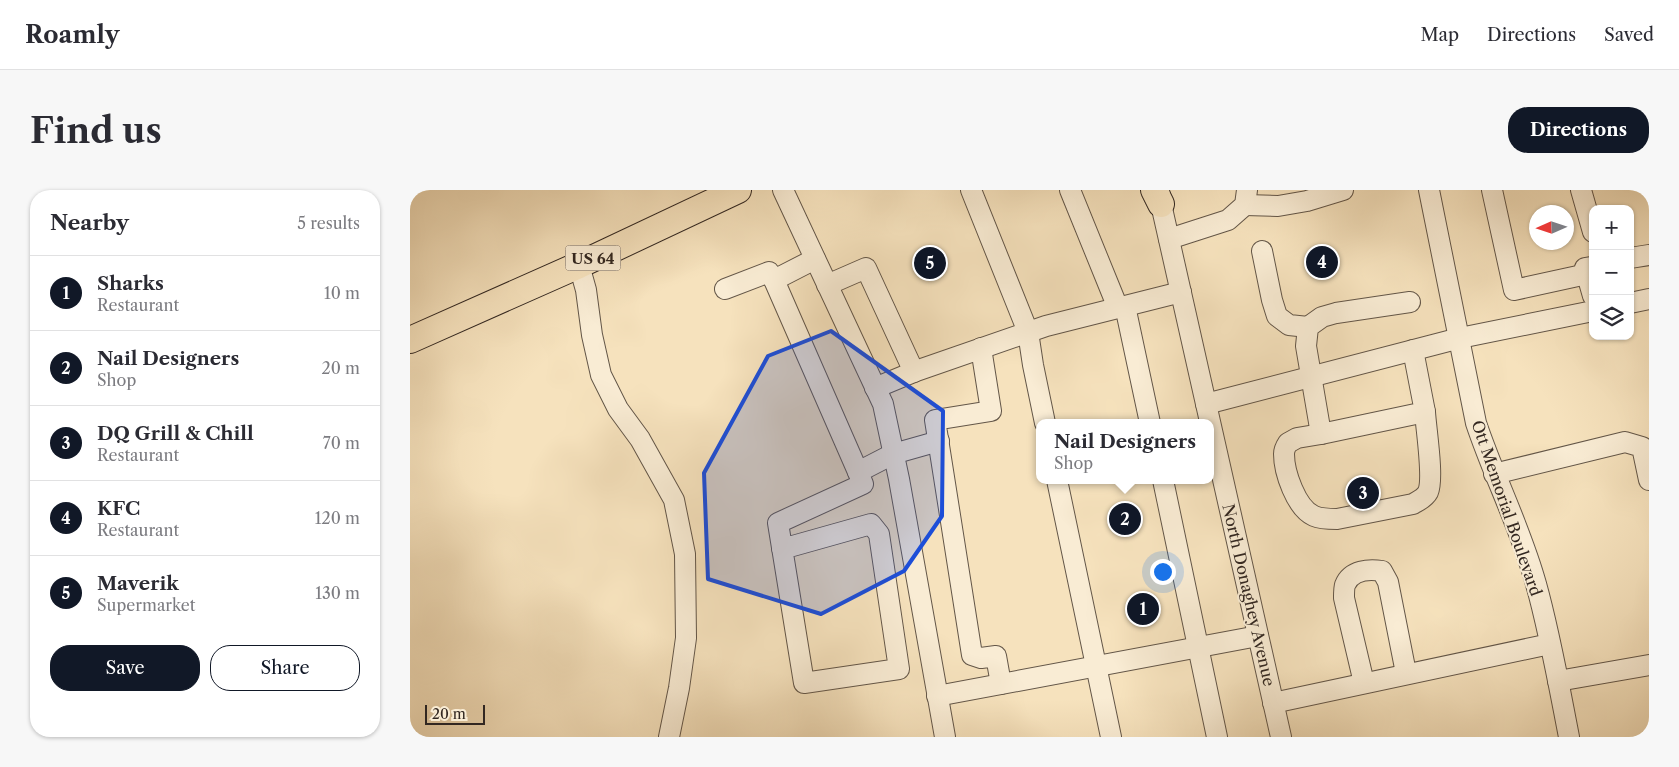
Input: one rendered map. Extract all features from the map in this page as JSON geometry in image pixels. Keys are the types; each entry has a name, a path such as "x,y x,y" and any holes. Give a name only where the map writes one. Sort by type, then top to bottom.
{"main road":[{"name":"US 64","path":"410,340 579,265 738,190"}],"street":[{"path":"783,190 883,404 945,737"},
{"path":"972,190 1028,332 1044,419"},
{"path":"1070,190 1121,307 1149,419"},
{"path":"1169,239 1228,220 1246,197 1278,206 1307,201 1343,190"},
{"name":"Ott Memorial Boulevard","path":"1429,190 1476,423 1536,584 1569,737"},
{"path":"1492,190 1514,290 1589,270"},
{"path":"1582,190 1589,217"},
{"name":"North Donaghey Avenue","path":"1158,195 1209,419"},
{"path":"1262,251 1277,316 1289,325 1308,327 1322,317 1336,313 1410,302"},
{"path":"1634,257 1649,255"},
{"path":"774,280 815,259"},
{"path":"579,265 586,290 592,334 601,375 618,409 640,439 674,500 685,554 686,638 679,688 669,737"},
{"path":"827,285 866,268 914,372"},
{"path":"725,289 769,272 863,484 778,523 782,549 804,683 899,669 879,534 871,524 782,549"},
{"path":"875,388 914,372 1046,326 1181,292"},
{"path":"1634,302 1649,299"},
{"path":"1206,404 1460,338 1589,312"},
{"path":"1308,327 1306,346 1321,434"},
{"path":"981,348 991,411 935,420 972,655 981,658 996,656 1001,684"},
{"path":"1413,350 1424,412 1430,469 1428,491 1421,500 1413,504 1337,519 1313,516 1303,508 1294,495 1284,453 1288,443 1297,438 1424,412"},
{"name":"North Donaghey Avenue","path":"1214,440 1281,737"},
{"path":"858,472 893,454 938,442"},
{"path":"1494,474 1625,442 1642,447 1649,480"},
{"path":"1059,484 1111,737"},
{"path":"1164,484 1217,737"},
{"path":"879,534 907,526"},
{"path":"1364,682 1344,598 1345,585 1355,573 1371,569 1382,571 1388,582 1406,674"},
{"path":"937,696 1258,636"},
{"path":"895,644 927,638"},
{"path":"1273,703 1364,682 1550,644"},
{"path":"1558,681 1649,665"}],"highlighted area":[{"path":"831,331 943,411 942,516 904,571 821,614 708,579 704,473 768,356"}],"place":[{"name":"KFC","path":"1322,262"},
{"name":"Maverik","path":"930,263"},
{"name":"DQ Grill & Chill","path":"1363,493"},
{"name":"Nail Designers","path":"1125,519"},
{"name":"Sharks","path":"1143,609"}]}
